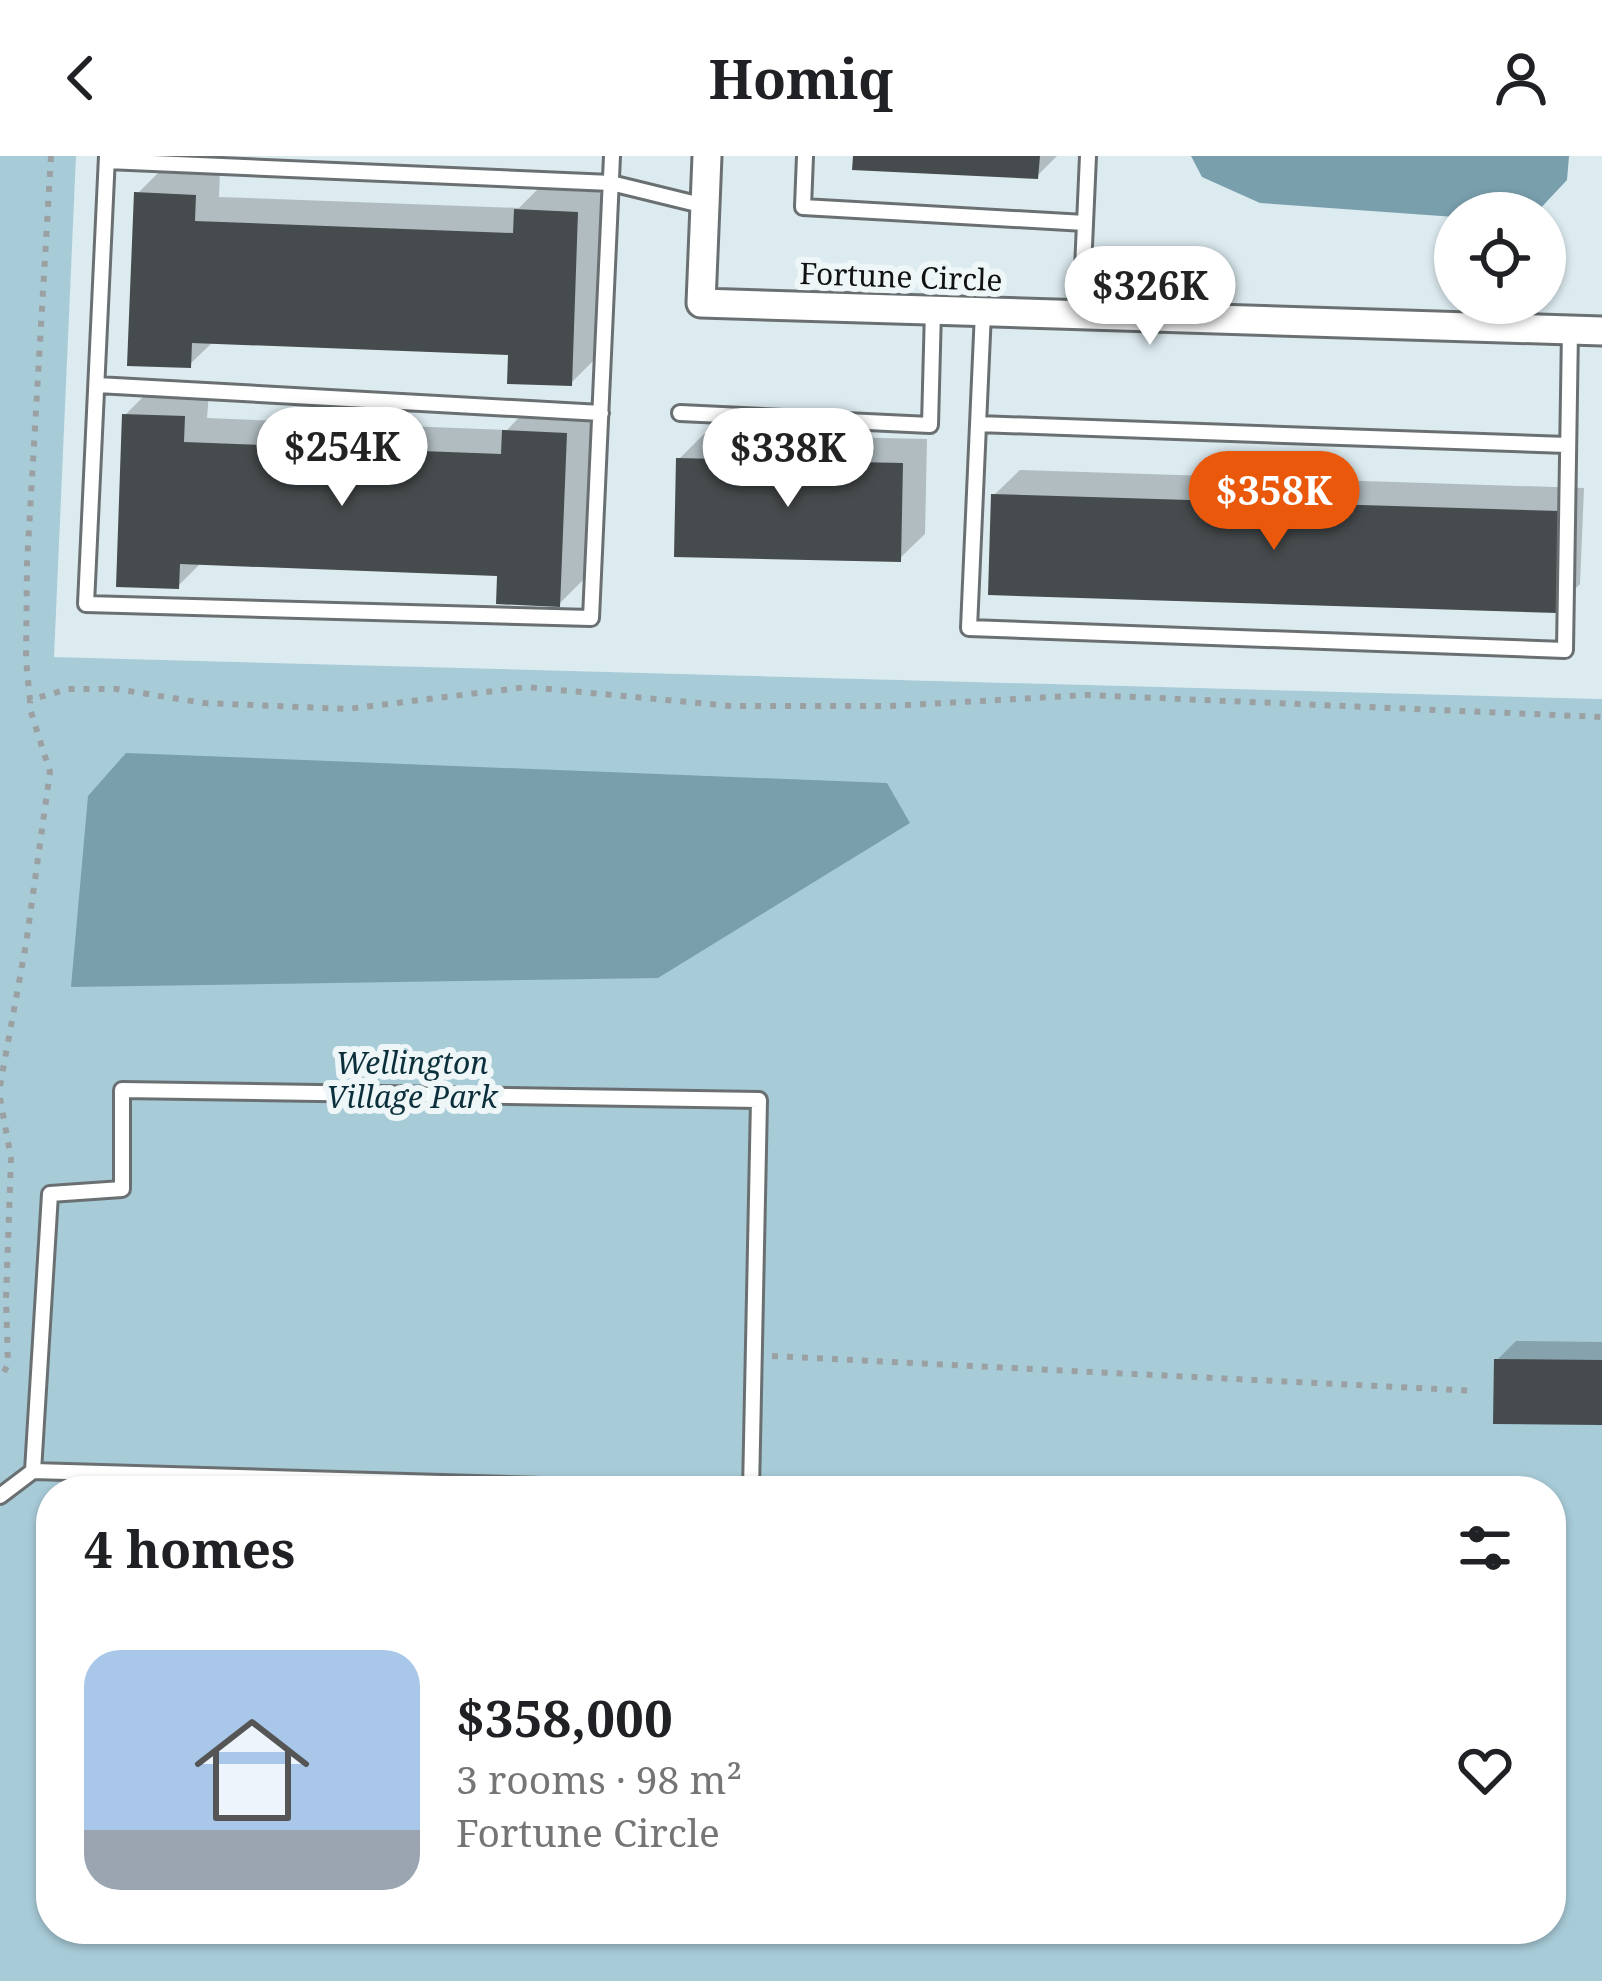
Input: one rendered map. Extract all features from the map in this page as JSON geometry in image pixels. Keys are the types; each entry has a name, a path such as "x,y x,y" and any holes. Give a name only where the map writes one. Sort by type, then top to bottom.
{"street":[{"path":"705,206 707,156"},
{"name":"Fortune Circle","path":"705,206 701,303 1602,331"}],"lane":[{"path":"612,156 611,183 601,412 591,618 86,604 107,159 611,183 705,206"},
{"path":"805,156 803,207 1085,223"},
{"path":"1081,314 1088,156"},
{"path":"680,413 930,425 933,310"},
{"path":"982,312 969,628 1565,650 1570,330"},
{"path":"97,385 601,412"},
{"path":"978,424 1568,445"},
{"path":"33,1471 50,1194 122,1189 122,1090 759,1100 751,1476"},
{"path":"0,1496 33,1471 203,1476"}],"path":[{"path":"0,1086 50,772 30,709 26,660 40,299 51,156"},
{"path":"30,700 68,689 116,689 204,703 347,709 527,687 731,706 890,706 1087,695 1602,716"},
{"path":"0,1098 11,1158 8,1364 0,1380"},
{"path":"754,1355 1476,1390"}],"shaded area":[{"path":"76,156 1602,156 1602,699 53,657"},
{"path":"1191,156 1569,156 1567,180 1556,192 1434,192 1434,215 1260,203 1202,177"},
{"path":"126,753 887,783 910,823 658,978 71,987 88,796"}],"green space":[{"name":"Wellington Village Park","path":"0,156 76,156 54,657 1602,699 1602,1981 0,1981"}],"building":[{"path":"853,156 1040,156 1038,179 852,170"},
{"path":"134,192 196,195 195,221 513,233 514,209 578,212 572,386 507,384 508,355 192,343 191,368 127,366"},
{"path":"122,414 185,416 184,442 501,454 502,430 567,433 560,607 496,604 497,576 180,564 179,589 116,587"},
{"path":"676,458 903,463 901,562 674,557"},
{"path":"991,494 1560,511 1557,613 988,595"},
{"path":"1494,1359 1602,1360 1602,1425 1493,1424"}]}
